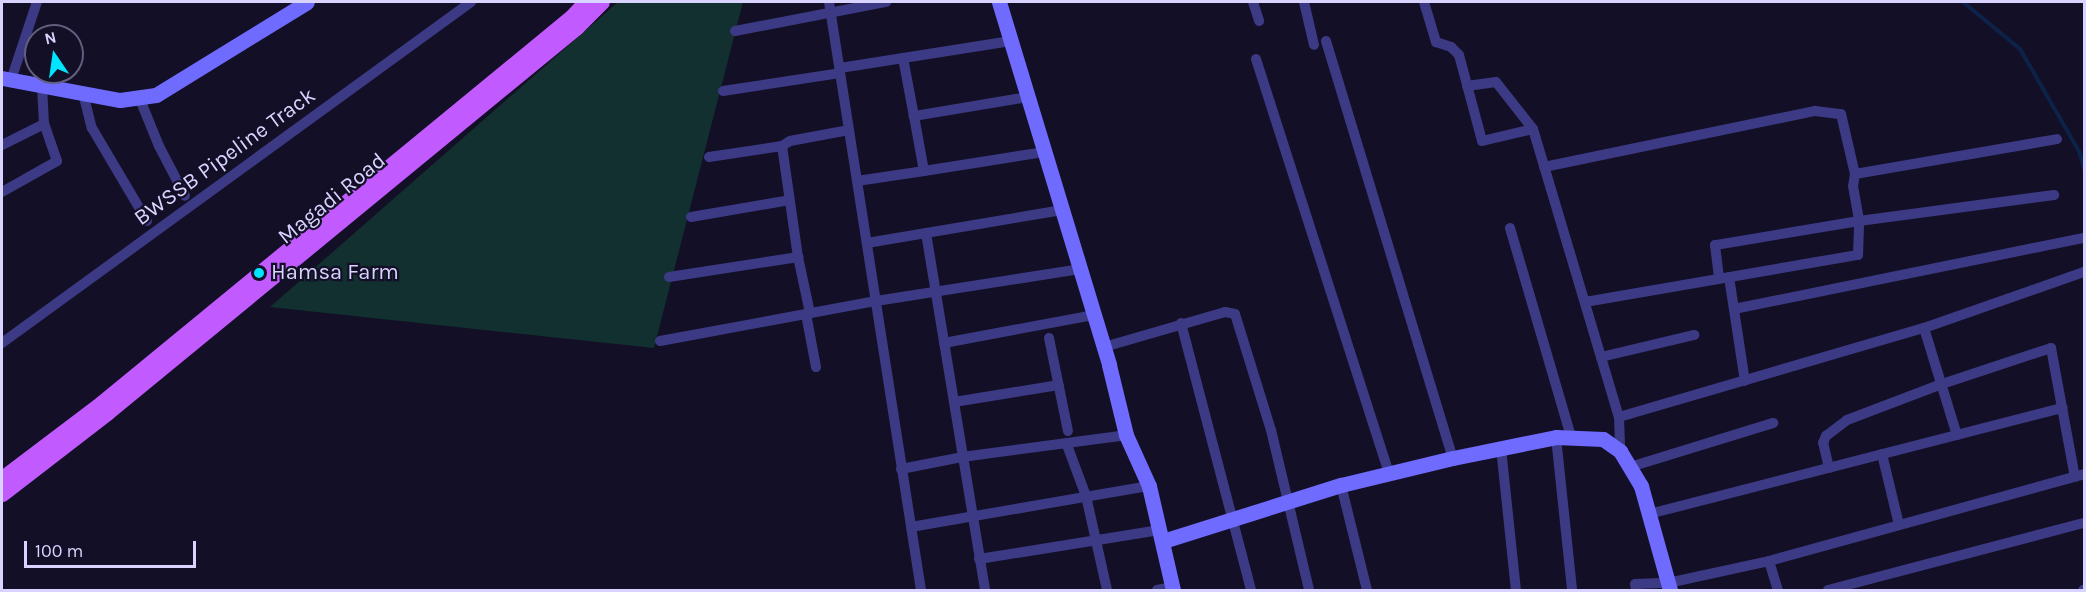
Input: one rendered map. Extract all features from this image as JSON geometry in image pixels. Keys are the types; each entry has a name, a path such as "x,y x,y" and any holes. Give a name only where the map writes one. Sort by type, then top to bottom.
{"main road":[{"name":"Magadi Road","path":"2,478 110,395 570,17 585,2"},
{"name":"Magadi Road","path":"2,494 134,391 568,34 602,2"}],"street":[{"path":"37,2 6,79 120,100 156,95 307,2"},
{"name":"BWSSB Pipeline Track","path":"2,343 471,2"},
{"path":"735,31 830,7 886,2"},
{"path":"999,2 1104,347 1126,435 1149,486 1173,589 1157,591"},
{"path":"1253,2 1259,21"},
{"path":"1304,2 1314,45"},
{"path":"1424,2 1436,42 1451,46 1459,55 1482,141 1533,129"},
{"path":"830,7 921,591"},
{"path":"723,91 1011,40"},
{"path":"1326,41 1453,458"},
{"path":"903,58 924,171"},
{"path":"1256,59 1389,473"},
{"path":"1467,86 1496,82 1533,129 1619,417 1620,451"},
{"path":"2,192 57,161 44,124 42,86"},
{"path":"83,93 92,128 147,221"},
{"path":"139,97 159,146 185,196"},
{"path":"914,116 1028,97"},
{"path":"1544,167 1815,111 1841,114 1854,174 1853,186 1859,221 1858,255 1585,302"},
{"path":"2,145 44,124"},
{"path":"709,157 782,146 790,141 849,130"},
{"path":"1854,174 2057,139"},
{"path":"782,146 816,367"},
{"path":"857,181 1044,152"},
{"path":"1745,381 1734,309 1715,245 1859,221 2054,195"},
{"path":"691,217 790,200"},
{"path":"867,243 1062,210"},
{"path":"1509,228 1563,437 1572,591"},
{"path":"926,233 985,591"},
{"path":"1734,309 2085,238"},
{"path":"669,277 798,257"},
{"path":"660,341 876,301 1080,269"},
{"path":"1619,417 1924,328 2085,272"},
{"path":"1104,347 1181,323 1225,312 1235,314 1271,430 1309,591"},
{"path":"944,343 1094,315"},
{"path":"1181,323 1251,591"},
{"path":"1924,328 1957,435"},
{"path":"1601,357 1694,335"},
{"path":"1048,338 1068,431"},
{"path":"1636,591 1635,584 1669,587 2080,475 2051,348 1942,384 1847,420 1826,435 1823,443 1829,468"},
{"path":"954,402 1059,386"},
{"path":"1649,514 2063,408"},
{"path":"1630,467 1773,423"},
{"path":"902,469 962,457 1067,445 1126,435"},
{"path":"979,559 1094,540 1162,536 1234,519 1341,485 1389,473 1563,437 1603,439 1620,451 1641,486 1669,587"},
{"path":"1067,445 1086,496 1107,591"},
{"path":"1501,448 1516,591"},
{"path":"1882,454 1899,525"},
{"path":"1341,485 1367,591"},
{"path":"911,527 1149,486"},
{"path":"1828,591 2085,523"},
{"path":"1769,561 1778,591"}],"green space":[{"path":"618,2 743,2 654,348 270,307"}],"waterway":[{"path":"1963,2 2020,49 2079,151 2084,169"}],"place":[{"name":"Hamsa Farm","path":"259,273"}]}
